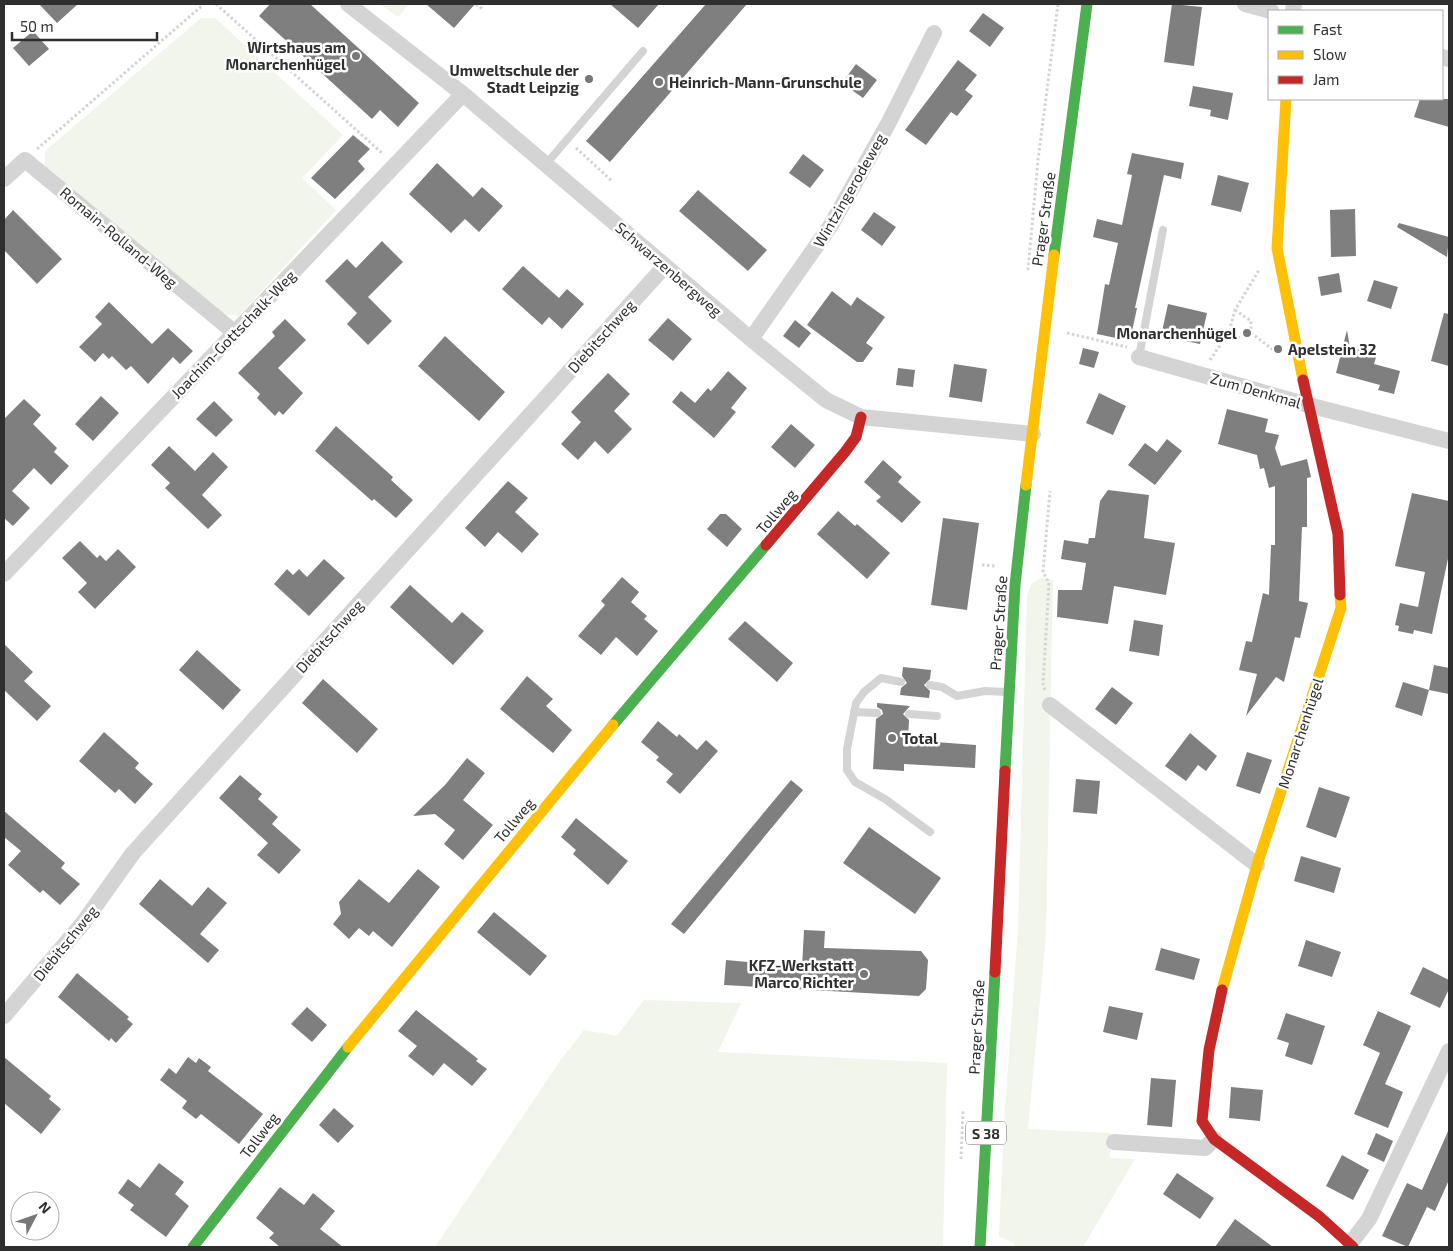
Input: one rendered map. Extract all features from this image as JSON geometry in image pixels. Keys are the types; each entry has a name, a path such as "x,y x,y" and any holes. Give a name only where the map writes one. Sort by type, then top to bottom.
{"street":[{"name":"Schwarzenbergweg","path":"348,4 463,94 751,339 826,400 861,417 1033,434"},
{"name":"Prager Straße","path":"984,1247 1008,692 1015,585 1044,329 1088,4"},
{"path":"1245,4 1268,10"},
{"name":"Wintzingerodeweg","path":"751,339 831,225 888,124 934,33"},
{"name":"Joachim-Gottschalk-Weg","path":"4,574 463,94"},
{"name":"Monarchenhügel","path":"1214,1139 1204,1127 1202,1121 1209,1050 1228,965 1257,865 1341,608 1338,534 1308,405 1277,248 1286,100"},
{"path":"4,179 25,160"},
{"name":"Romain-Rolland-Weg","path":"25,160 234,332"},
{"name":"Diebitschweg","path":"4,1016 83,923 132,853 665,266"},
{"name":"Zum Denkmal","path":"1139,357 1308,405 1449,441"},
{"name":"Tollweg","path":"193,1247 278,1134 414,963 845,452 856,437 861,417"},
{"path":"1050,705 1257,865"},
{"path":"1114,1142 1205,1148 1214,1139 1320,1217 1352,1246 1369,1219 1449,1052"}],"lane":[{"path":"546,164 643,51"},
{"path":"1139,357 1163,230"},
{"path":"902,682 881,678 864,692 856,702 847,749 847,770 855,782 885,799 930,832"},
{"path":"930,685 942,687 957,696 985,691 1008,692"},
{"path":"854,712 877,712"},
{"path":"909,714 937,716"}],"path":[{"path":"25,160 204,4"},
{"path":"216,4 395,164"},
{"path":"476,4 484,10"},
{"path":"566,140 612,181"},
{"path":"1200,374 1229,332 1235,310 1270,254 1277,248"},
{"path":"1229,332 1240,338 1251,333 1251,321 1235,310"},
{"path":"1067,333 1130,348 1139,357"},
{"path":"1050,489 1043,572 1049,583 1043,684 1050,705"},
{"path":"982,565 1002,567"}],"shaded area":[{"path":"380,4 409,4 398,17"},
{"path":"201,18 215,18 343,135 302,178 336,210 239,316 224,314 45,166 45,151"},
{"path":"1041,578 1053,580 1046,935 1028,1129 1110,1133 1110,1158 1135,1159 1083,1247 1014,1247 1014,1243 999,1237 1004,1123 1018,928 1027,595 1032,583"},
{"path":"644,1000 741,1003 718,1052 947,1063 943,1247 435,1247 560,1061 584,1030 617,1036"}],"building":[{"path":"39,4 78,4 57,23"},
{"path":"270,4 310,4 419,103 398,127 380,110 372,119 259,16"},
{"path":"426,4 475,4 454,28"},
{"path":"610,4 659,4 638,28"},
{"name":"Heinrich-Mann-Grunschule","path":"706,4 747,4 610,162 586,141"},
{"path":"1172,4 1202,7 1194,66 1164,62"},
{"path":"983,13 1004,28 990,47 969,31"},
{"path":"33,31 49,49 29,66 13,48"},
{"path":"958,60 977,75 965,90 973,96 957,116 951,112 926,145 905,130"},
{"path":"856,64 877,80 863,98 842,83"},
{"path":"1193,86 1233,93 1228,120 1210,116 1211,110 1189,106"},
{"path":"1449,99 1449,127 1414,117 1420,100"},
{"path":"353,135 370,149 358,161 365,169 335,199 311,178"},
{"path":"1132,153 1184,163 1181,179 1164,175 1135,308 1137,308 1130,341 1097,334 1105,284 1109,285 1118,243 1093,237 1097,219 1122,225 1132,175 1127,174"},
{"path":"803,154 824,170 810,188 789,173"},
{"path":"437,163 473,197 482,187 503,206 479,232 465,219 451,233 409,194"},
{"path":"1218,175 1249,183 1241,212 1211,205"},
{"path":"698,190 767,250 748,271 679,211"},
{"path":"1355,209 1356,256 1331,257 1330,210"},
{"path":"13,210 62,259 37,284 4,250 4,220"},
{"path":"874,212 896,227 882,246 861,230"},
{"path":"1399,223 1449,237 1447,257 1397,227"},
{"path":"382,241 403,262 368,297 392,321 368,345 347,324 357,313 325,281 347,259 356,268"},
{"path":"523,266 559,298 567,289 584,304 562,329 549,317 542,325 502,289"},
{"path":"1339,273 1342,292 1321,296 1318,277"},
{"path":"1374,280 1398,287 1391,309 1367,301"},
{"path":"832,291 851,306 857,297 885,317 866,343 873,348 863,362 857,362 807,325"},
{"path":"109,302 152,344 168,328 193,351 180,364 173,357 148,384 131,366 126,370 112,356 109,359 103,353 95,362 79,347 102,324 95,317"},
{"path":"1168,304 1207,313 1200,344 1161,336"},
{"path":"1444,313 1449,314 1449,366 1431,361"},
{"path":"668,318 692,339 673,361 648,340"},
{"path":"285,319 306,340 278,368 303,393 283,415 279,411 275,416 257,398 260,394 238,373 275,336 272,332"},
{"path":"795,320 811,333 799,348 783,336"},
{"path":"1347,330 1351,354 1353,348 1377,354 1374,364 1400,371 1394,394 1378,390 1380,385 1336,373"},
{"path":"445,336 505,392 479,421 418,366"},
{"path":"1083,348 1099,352 1094,368 1079,364"},
{"path":"954,364 987,369 982,402 949,397"},
{"path":"898,368 915,370 913,387 896,385"},
{"path":"728,371 747,388 731,408 736,412 714,438 672,402 681,391 695,403 708,388 711,391"},
{"path":"608,373 630,394 614,411 632,429 608,454 595,441 578,460 561,444 581,422 571,412"},
{"path":"1099,393 1126,406 1113,435 1086,423"},
{"path":"101,396 119,413 93,441 75,424"},
{"path":"24,399 41,415 33,424 57,448 54,452 69,466 51,485 34,468 12,491 30,508 13,526 4,518 4,419"},
{"path":"214,401 233,420 216,437 196,419"},
{"path":"1227,409 1268,419 1265,432 1279,435 1275,448 1281,466 1307,459 1311,477 1307,478 1307,527 1302,527 1299,601 1308,603 1300,638 1295,637 1284,682 1276,677 1246,716 1257,674 1239,670 1246,641 1252,642 1263,593 1269,595 1271,545 1275,545 1275,486 1269,488 1264,468 1260,469 1257,455 1218,444"},
{"path":"791,424 815,445 795,468 771,447"},
{"path":"336,426 393,477 391,480 413,500 396,518 374,499 372,501 315,451"},
{"path":"1167,439 1182,451 1155,485 1128,465 1145,443 1157,452"},
{"path":"169,446 195,471 213,452 228,467 202,495 222,515 208,529 165,488 170,483 151,465"},
{"path":"883,460 902,477 898,482 921,502 902,523 876,501 881,497 864,482"},
{"path":"508,481 528,498 515,512 539,534 522,553 498,532 485,547 465,528"},
{"path":"1108,490 1149,495 1144,538 1175,543 1166,595 1114,586 1108,624 1057,617 1058,590 1082,590 1086,563 1061,559 1064,540 1088,544 1089,538 1095,538 1100,501"},
{"path":"1412,493 1449,501 1449,554 1432,634 1414,630 1413,634 1398,631 1399,626 1395,625 1400,603 1418,607 1425,572 1395,566"},
{"path":"838,511 855,526 857,524 890,553 867,579 817,534"},
{"path":"720,514 726,514 742,529 727,547 707,529"},
{"path":"943,518 979,523 967,610 931,605"},
{"path":"80,541 97,558 100,555 106,561 118,549 136,567 95,609 78,592 87,583 62,558"},
{"path":"324,559 345,578 309,616 274,584 287,569 293,575 299,569 307,577"},
{"path":"622,577 639,592 631,602 647,616 644,619 658,631 637,656 616,637 601,655 578,636 605,605 601,601"},
{"path":"410,585 452,623 462,612 484,631 453,665 390,607"},
{"path":"1134,620 1163,625 1159,656 1129,651"},
{"path":"745,621 793,663 777,682 728,639"},
{"path":"4,644 33,672 24,681 51,706 37,721 4,690"},
{"path":"197,650 241,690 223,710 179,670"},
{"path":"1434,665 1449,668 1449,694 1429,690"},
{"name":"Total","path":"903,667 931,670 930,679 924,685 930,691 929,698 900,695 901,688 907,683 902,676"},
{"path":"527,676 553,699 546,706 572,730 553,753 500,709"},
{"path":"323,679 378,729 357,753 302,703"},
{"path":"1403,682 1429,690 1422,716 1395,707"},
{"path":"1112,687 1133,703 1116,725 1095,709"},
{"name":"Total","path":"877,703 910,706 903,714 909,720 908,740 976,745 975,768 904,764 904,771 873,769 876,719 883,714 882,710 877,707"},
{"path":"658,721 677,737 679,734 697,750 706,740 718,751 680,794 666,782 673,774 656,760 659,757 641,742"},
{"path":"104,732 139,763 135,768 153,784 135,804 119,789 115,793 79,761"},
{"path":"1190,733 1217,756 1206,771 1198,765 1186,781 1165,766"},
{"path":"1247,752 1272,760 1260,794 1236,786"},
{"path":"467,758 485,773 463,800 493,825 463,860 444,844 455,830 435,814 413,816 445,785"},
{"path":"240,775 262,794 258,799 278,817 272,824 301,850 279,874 257,855 268,843 219,798"},
{"path":"1076,779 1100,781 1097,814 1073,812"},
{"path":"791,780 803,790 684,934 671,924"},
{"path":"1319,787 1350,797 1336,838 1306,827"},
{"path":"4,811 65,863 61,868 80,884 60,905 43,890 40,893 8,865 21,851 4,837"},
{"path":"576,818 628,861 608,885 573,854 576,850 561,837"},
{"path":"869,827 941,878 915,914 843,863"},
{"path":"1301,856 1341,868 1334,893 1294,881"},
{"path":"418,869 440,887 392,947 373,931 369,936 359,928 349,939 333,924 341,914 339,902 359,879 389,903"},
{"path":"160,879 192,906 208,887 227,903 200,934 219,950 208,963 139,904"},
{"path":"494,912 547,956 530,976 477,932"},
{"name":"KFZ-Werkstatt Marco Richter","path":"804,930 825,931 824,948 921,951 928,960 926,989 919,996 724,985 726,960 802,967"},
{"path":"1306,940 1341,952 1332,977 1298,966"},
{"path":"1161,948 1200,959 1194,980 1155,970"},
{"path":"1423,967 1449,980 1449,989 1440,1008 1410,994"},
{"path":"77,973 129,1017 127,1019 133,1024 116,1043 111,1038 109,1041 58,997"},
{"path":"1109,1006 1143,1013 1137,1040 1103,1032"},
{"path":"307,1007 327,1025 312,1042 291,1024"},
{"path":"416,1010 478,1059 476,1061 487,1069 472,1086 444,1063 433,1076 408,1056 417,1046 398,1031"},
{"path":"1378,1011 1411,1026 1385,1084 1403,1092 1388,1128 1354,1114 1380,1053 1363,1045"},
{"path":"1286,1013 1325,1026 1312,1065 1285,1056 1289,1043 1277,1039"},
{"path":"4,1057 51,1096 49,1099 61,1109 41,1134 4,1103"},
{"path":"188,1057 196,1063 199,1058 211,1067 208,1071 263,1114 239,1144 201,1114 196,1119 182,1108 187,1101 160,1080 169,1068 176,1074"},
{"path":"1151,1078 1176,1080 1172,1127 1147,1125"},
{"path":"1231,1087 1263,1090 1260,1121 1229,1118"},
{"path":"334,1108 354,1126 338,1143 319,1125"},
{"path":"1449,1129 1449,1180 1435,1211 1427,1207 1408,1247 1382,1236 1407,1183 1422,1190"},
{"path":"1376,1133 1393,1141 1384,1162 1367,1154"},
{"path":"1342,1155 1369,1170 1353,1200 1326,1186"},
{"path":"159,1163 184,1182 175,1194 189,1206 166,1237 130,1210 134,1205 118,1193 128,1179 140,1188"},
{"path":"1177,1173 1214,1198 1200,1219 1163,1194"},
{"path":"280,1187 304,1205 313,1193 335,1211 320,1229 343,1247 280,1247 269,1238 274,1233 256,1218"},
{"path":"1235,1219 1273,1247 1215,1247"}],"traffic: fast":[{"path":"1054,255 1087,4"},
{"path":"1005,771 1015,585 1026,485"},
{"path":"613,725 766,545"},
{"path":"980,1247 995,972"},
{"path":"193,1247 348,1047"}],"traffic: slow":[{"path":"1286,100 1277,248 1303,380"},
{"path":"1026,485 1054,255"},
{"path":"1222,990 1257,865 1341,608 1340,595"},
{"path":"348,1047 613,725"}],"traffic: jam":[{"path":"1303,380 1338,534 1340,595"},
{"path":"766,545 845,452 856,437 861,417"},
{"path":"995,972 1005,771"},
{"path":"1222,990 1209,1050 1202,1121 1214,1139 1320,1217 1353,1247"}],"place":[{"name":"Wirtshaus am Monarchenhügel","path":"356,56"},
{"name":"Umweltschule der Stadt Leipzig","path":"589,79"},
{"name":"Heinrich-Mann-Grunschule","path":"659,82"},
{"name":"Monarchenhügel","path":"1247,333"},
{"name":"Apelstein 32","path":"1278,349"},
{"name":"Total","path":"892,738"},
{"name":"KFZ-Werkstatt Marco Richter","path":"864,974"}]}
